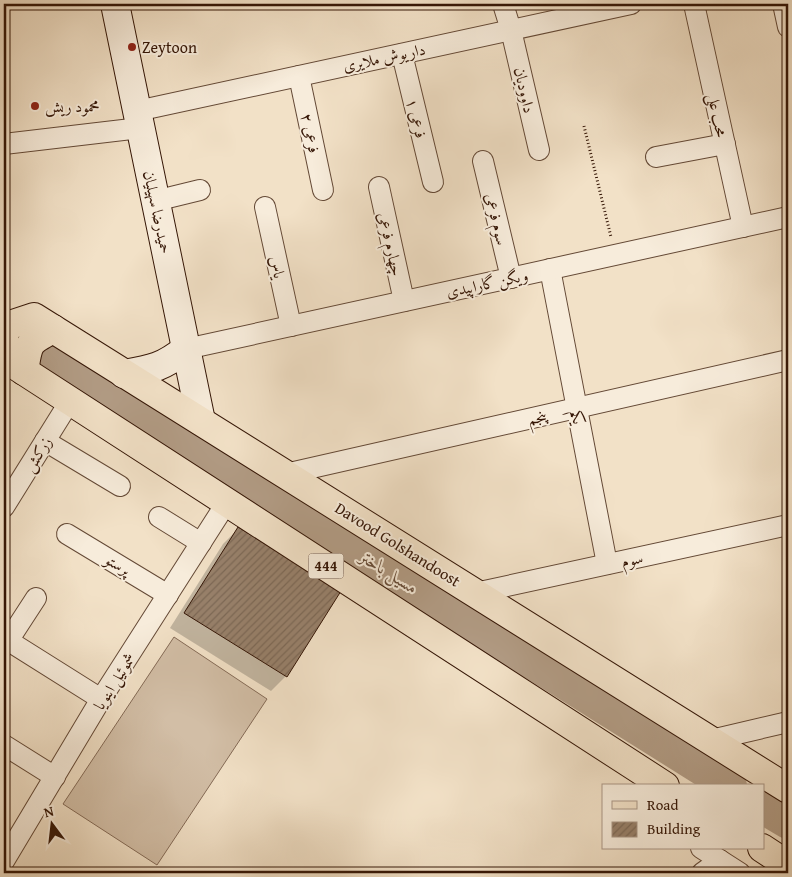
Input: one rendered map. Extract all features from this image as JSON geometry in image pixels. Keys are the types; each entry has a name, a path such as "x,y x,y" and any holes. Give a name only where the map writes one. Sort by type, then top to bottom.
{"main road":[{"name":"حمیدرضا سهیلیان","path":"115,4 201,421"},
{"name":"Davood Golshandoost","path":"4,327 34,317 788,789"},
{"path":"24,371 28,350 33,339 53,329"},
{"name":"444","path":"4,335 7,360 663,784"},
{"path":"124,374 170,362 186,349"},
{"path":"764,849 788,865"}],"street":[{"name":"داوودیان","path":"503,4 511,30 539,150"},
{"name":"داریوش ملایری","path":"4,144 139,120 299,76 631,4"},
{"name":"محب علی","path":"694,4 743,227"},
{"path":"783,4 788,27"},
{"name":"فرعی ۱","path":"402,54 433,182"},
{"name":"فرعی ۲","path":"299,76 323,190"},
{"path":"656,157 725,144"},
{"name":"سوم فرعی","path":"484,160 511,278"},
{"name":"چهارم فرعی","path":"379,187 404,301"},
{"path":"155,200 200,190"},
{"name":"یاس","path":"265,207 290,326"},
{"name":"ویگن گاراپیدی","path":"186,349 788,217"},
{"name":"یکم","path":"550,269 607,564"},
{"name":"پنجم","path":"285,474 788,360"},
{"name":"زرکش","path":"4,507 70,401"},
{"path":"45,441 120,486"},
{"name":"شموئیل اینویا","path":"4,861 102,700 227,502"},
{"path":"159,517 201,543"},
{"name":"سوم","path":"475,593 788,525"},
{"name":"پرستو","path":"67,534 168,594"},
{"path":"36,598 6,640 102,700"},
{"path":"711,740 788,722"},
{"path":"4,744 55,777"},
{"path":"704,850 740,873"},
{"path":"702,873 720,860"}],"path":[{"path":"584,126 615,255"}],"shaded area":[{"path":"174,637 267,699 157,865 63,804"}],"building":[{"path":"238,527 341,591 287,677 184,613"}],"waterway":[{"name":"مسیل باختر","path":"48,359 727,784"},
{"name":"مسیل باختر","path":"764,808 788,822"}],"place":[{"name":"Zeytoon","path":"132,47"},
{"name":"محمود ریش","path":"35,106"}]}
